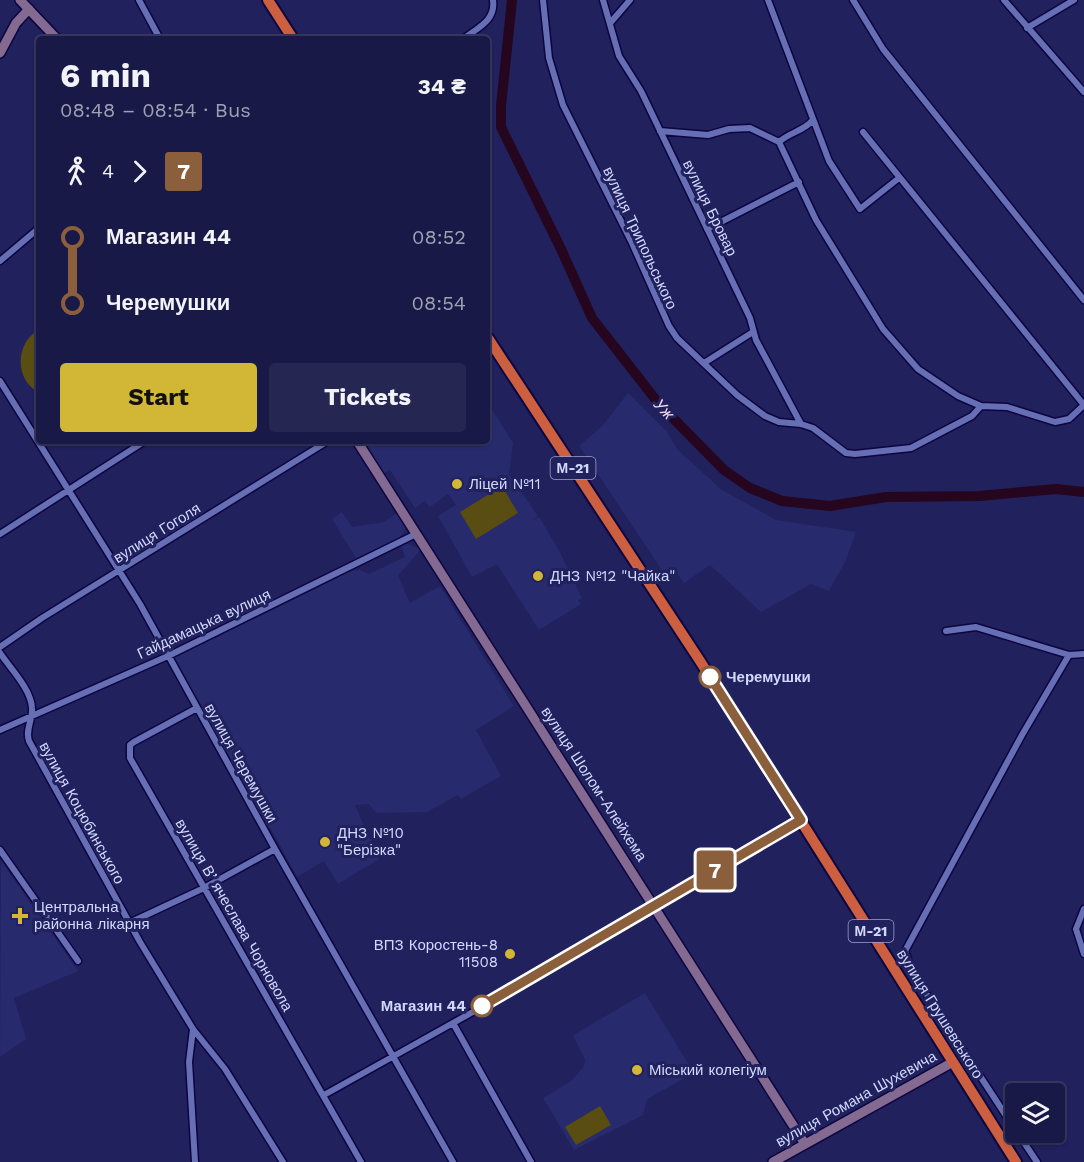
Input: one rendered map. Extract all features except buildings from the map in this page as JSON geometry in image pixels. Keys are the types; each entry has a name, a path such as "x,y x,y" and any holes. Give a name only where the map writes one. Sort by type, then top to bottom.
{"highway":[{"path":"268,0 291,36"},
{"name":"вулиця Грушевського","path":"490,341 700,661 1016,1162"}],"street":[{"path":"20,0 54,36"},
{"path":"139,0 158,36"},
{"path":"467,36 489,20 494,10 493,0"},
{"name":"вулиця Трипольського","path":"543,0 549,58 562,105 632,243 669,326 677,338 737,395 765,416 779,422 801,424"},
{"name":"вулиця Бровар","path":"603,0 619,56 641,91 750,318 753,332 801,424"},
{"path":"611,22 630,0"},
{"path":"768,0 829,161 860,209 899,178"},
{"path":"853,0 883,49 1084,300"},
{"path":"1004,0 1084,92"},
{"path":"1027,28 1074,0"},
{"path":"0,53 16,23 29,9"},
{"path":"779,142 786,135 808,126 813,120"},
{"path":"660,132 708,135 729,129 750,128 779,142 816,220 864,302 896,345 918,369 958,396 981,406 1007,407 1055,422 1070,419 1084,405 863,132"},
{"path":"707,229 799,182"},
{"path":"0,261 36,231"},
{"path":"704,363 753,332"},
{"name":"вулиця Черемушки","path":"0,381 36,440"},
{"path":"801,424 813,428 846,453 902,450 972,416 981,406"},
{"name":"вулиця Черемушки","path":"38,444 120,570 453,1162"},
{"path":"0,534 140,444"},
{"name":"вулиця Гоголя","path":"0,647 323,444"},
{"name":"вулиця Шолом-Алейхема","path":"359,444 805,1144"},
{"name":"Гайдамацька вулиця","path":"0,730 168,656 417,534"},
{"path":"946,631 976,627 1069,656 1084,654"},
{"name":"вулиця Коцюбинського","path":"0,653 31,702 32,714 27,732 31,747 129,923 192,1029 225,1069 283,1162"},
{"path":"1005,1115 914,975 905,951 1022,735 1069,656"},
{"name":"вулиця Вʼячеслава Чорновола","path":"197,708 134,742 129,752 133,764 361,1162"},
{"path":"324,1095 453,1023 801,820"},
{"path":"129,923 204,888 275,849"},
{"path":"0,850 78,961"},
{"path":"1084,909 1076,929 1084,954"},
{"path":"453,1023 531,1162"},
{"path":"192,1029 189,1062 195,1162"},
{"path":"941,1043 954,1034"},
{"name":"вулиця Романа Шухевича","path":"773,1162 953,1062"},
{"path":"1024,1143 1037,1162"}],"shaded area":[{"path":"36,332 36,390 25,379 21,361 25,343"},
{"path":"628,393 667,432 677,449 722,490 776,520 856,532 846,560 829,591 811,584 761,612 710,565 684,583 676,572 667,578 579,446 603,425"},
{"name":"Ліцей №11","path":"490,406 513,443 509,474 538,516 533,520 539,517 559,550 582,598 578,600 581,604 539,630 497,564 472,577 438,516 456,505 448,494 430,507 425,501 415,508 390,470 384,473 365,444 490,444"},
{"path":"502,486 518,513 476,539 460,512"},
{"path":"342,512 352,527 383,522 399,512 404,521 405,531 398,539 356,558 332,519"},
{"path":"407,544 421,549 398,576 410,603 440,586 514,706 476,730 501,776 461,799 458,795 427,812 376,813 369,804 355,805 379,859 338,884 324,861 297,877 270,827 266,829 174,658 350,571 360,570 369,574 405,557 401,546"},
{"name":"Центральна районна лікарня","path":"1,861 78,971 14,998 26,1039 0,1057"},
{"name":"Міський колегіум","path":"645,993 694,1073 647,1099 643,1115 574,1150 543,1098 571,1081 584,1066 585,1060 573,1035"},
{"path":"600,1106 611,1125 576,1145 565,1127"}],"waterway":[{"name":"Уж","path":"512,0 501,106 501,127 592,318 659,404 724,470 750,488 782,501 830,506 886,497 979,496 1056,489 1084,492"}],"bus line":[{"name":"7","path":"482,1006 801,820 710,677"}],"place":[{"name":"Ліцей №11","path":"457,484"},
{"name":"ДНЗ №12 \"Чайка\"","path":"538,576"},
{"name":"Черемушки","path":"710,677"},
{"name":"ДНЗ №10 \"Берізка\"","path":"325,842"},
{"name":"Центральна районна лікарня","path":"20,916"},
{"name":"ВПЗ Коростень-8 11508","path":"510,954"},
{"name":"Магазин 44","path":"482,1006"},
{"name":"Міський колегіум","path":"637,1070"}]}
